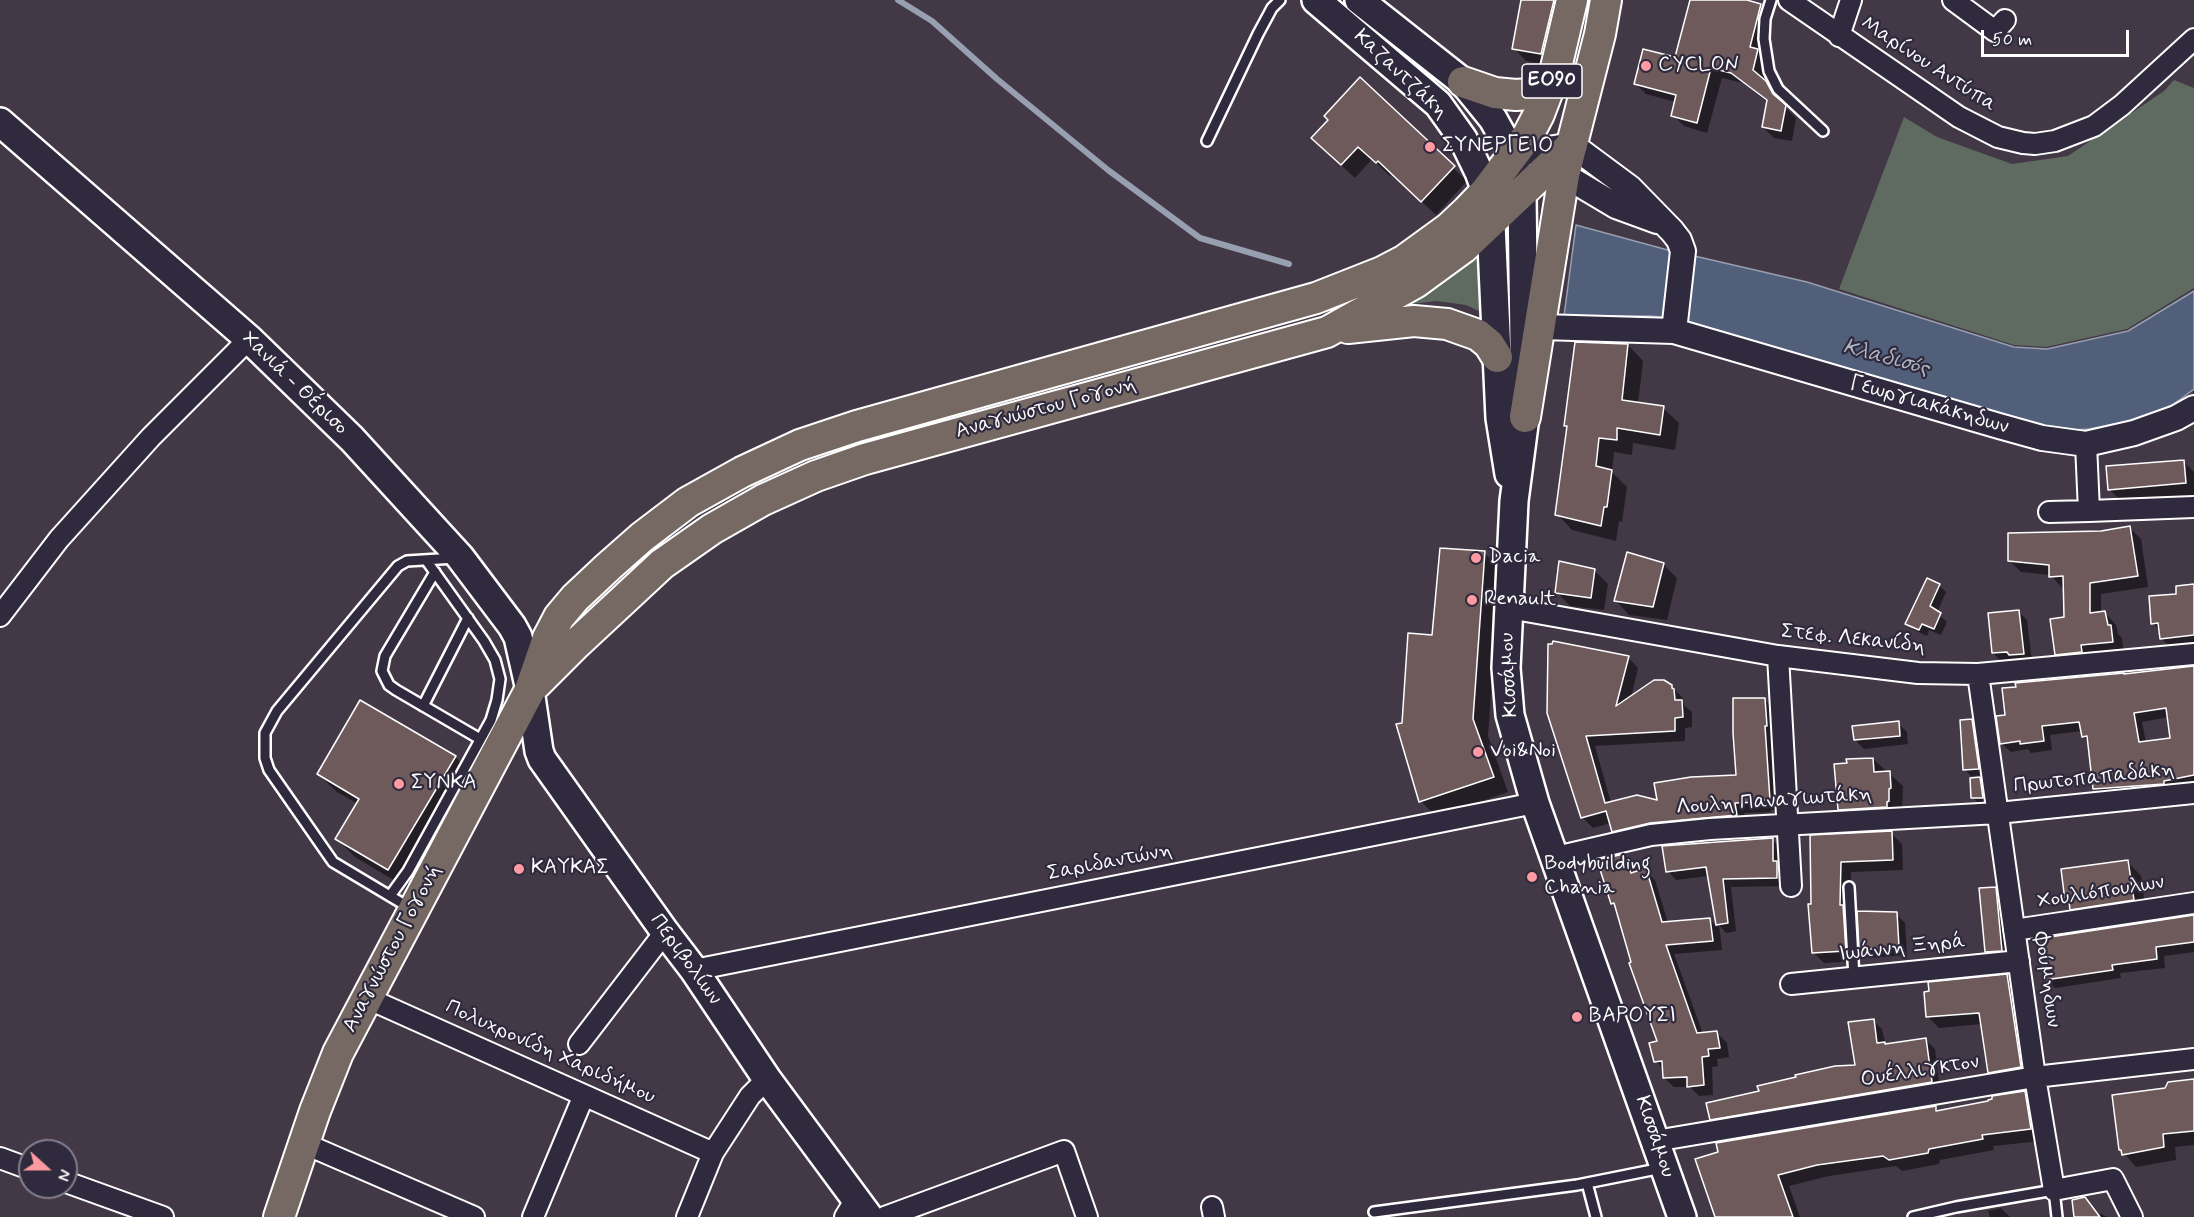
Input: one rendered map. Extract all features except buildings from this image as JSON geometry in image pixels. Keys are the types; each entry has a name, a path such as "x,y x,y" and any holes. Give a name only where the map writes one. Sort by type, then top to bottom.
{"main road":[{"name":"Καζαντζάκη","path":"1316,0 1437,104 1463,139 1476,163 1486,191"},
{"name":"Καζαντζάκη","path":"1359,0 1463,82 1493,119 1514,155"},
{"name":"ΕΟ90","path":"1486,191 1528,135 1539,114 1555,72 1572,0"},
{"name":"ΕΟ90","path":"1525,417 1540,327 1556,172 1572,146 1600,34 1606,0"},
{"path":"1463,82 1495,93 1529,94 1547,83 1555,72"},
{"name":"Χανιά - Θέρισο","path":"0,122 249,339 352,439 460,557 512,626 521,647 530,690"},
{"name":"Κισσάμου","path":"1514,155 1522,195 1525,417 1514,501 1506,668 1507,694 1514,733 1535,803 1682,1217"},
{"name":"Αναγνώστου Γογονή","path":"530,690 662,564 722,523 762,500 816,476 865,459 1327,332 1415,283 1467,246 1522,195 1556,172"},
{"name":"Κισσάμου","path":"1486,191 1491,224 1500,418 1514,501"},
{"name":"Αναγνώστου Γογονή","path":"279,1217 303,1143 338,1053 367,998 402,903 530,690 548,638 559,617 575,598 642,537 688,502 742,472 800,445 857,426 1316,298 1382,272 1405,260 1449,228 1486,191"},
{"path":"1327,332 1369,325 1428,321 1466,329 1478,335 1489,344 1497,357"},
{"name":"Περιβολίων","path":"530,690 542,759 694,970 856,1211"}],"street":[{"name":"Μαρίνου Αντύπα","path":"1789,0 1935,102 1972,124 2012,142 2035,144 2066,138 2094,126 2122,105 2194,39"},
{"path":"1839,36 1851,0"},
{"path":"1953,0 1995,31 2005,20"},
{"path":"1514,155 1572,146 1630,188 1663,223 1679,240 1683,251 1675,326"},
{"path":"1514,155 1556,172 1616,206 1663,223"},
{"name":"Γεωργιακάκηδων","path":"1540,327 1675,326 2020,432 2042,438 2086,444 2134,433 2176,418 2194,408"},
{"path":"2,607 66,530 151,437 249,339"},
{"path":"2086,444 2089,511"},
{"path":"2049,512 2194,507"},
{"name":"Στεφ. Λεκανίδη","path":"1509,608 1778,656 1918,673 1978,674 2194,654"},
{"path":"1778,656 1791,886"},
{"name":"Φούμηδων","path":"1978,674 2035,1077 2054,1190"},
{"name":"Πρωτοπαπαδάκη","path":"1998,813 2194,793"},
{"name":"Σαριδαντώνη","path":"694,970 1535,803"},
{"name":"Λουλη Παναγιωτάκη","path":"1556,857 1651,835 1710,829 1998,813"},
{"name":"Χουλιόπουλων","path":"2014,930 2194,903"},
{"path":"579,1044 665,932"},
{"name":"Ιωάννη Ξηρά","path":"1791,984 2019,961"},
{"name":"Πολυχρονίδη Χαριδήμου","path":"367,998 713,1153"},
{"name":"Ουέλλιγκτον","path":"1655,1141 2035,1077 2194,1059"},
{"path":"687,1217 713,1153 750,1096 767,1079"},
{"path":"533,1217 584,1095"},
{"path":"303,1143 474,1217"},
{"path":"885,1217 1064,1151 1086,1217"},
{"path":"0,1158 18,1165"},
{"path":"2054,1190 2113,1179 2132,1217"},
{"path":"78,1186 163,1217"}],"lane":[{"path":"1207,141 1258,34 1272,8 1280,0"},
{"path":"1771,0 1764,29 1769,71 1778,89 1823,131"},
{"path":"426,560 484,641 495,660 500,679 491,720 408,871 402,903 333,862 269,770 265,758 265,740 270,722 277,711 399,566 407,561 460,557"},
{"path":"435,572 383,663 384,678 389,685 480,739"},
{"path":"423,706 468,618"},
{"path":"1849,887 1854,978"},
{"path":"1374,1212 1587,1183 1665,1168"},
{"path":"1587,1183 1596,1217"},
{"path":"1913,1217 2054,1190 2057,1217"}],"green space":[{"path":"2174,80 2194,88 2194,288 2127,329 2046,347 2014,345 1839,289 1904,117 1937,137 2012,164 2068,156 2164,91"},
{"path":"1481,256 1485,314 1466,305 1437,301 1404,305 1403,301"}],"water":[{"name":"Κλαδισός","path":"1576,225 1664,249 1807,282 2014,347 2047,349 2128,331 2194,291 2194,389 2167,409 2136,420 2089,429 2053,431 1954,406 1683,320 1651,316 1564,316"}],"waterway":[{"path":"898,0 932,21 997,79 1108,170 1200,238 1289,264"}],"place":[{"name":"CYCLON","path":"1646,66"},
{"name":"ΣΥΝΕΡΓΕΙΟ","path":"1430,147"},
{"name":"Dacia","path":"1476,558"},
{"name":"Renault","path":"1472,600"},
{"name":"Voi&Noi","path":"1478,752"},
{"name":"ΣΥΝΚΑ","path":"399,784"},
{"name":"ΚΑΥΚΑΣ","path":"519,869"},
{"name":"Bodybuilding Chania","path":"1532,877"},
{"name":"ΒΑΡΟΥΣΙ","path":"1577,1017"}]}
